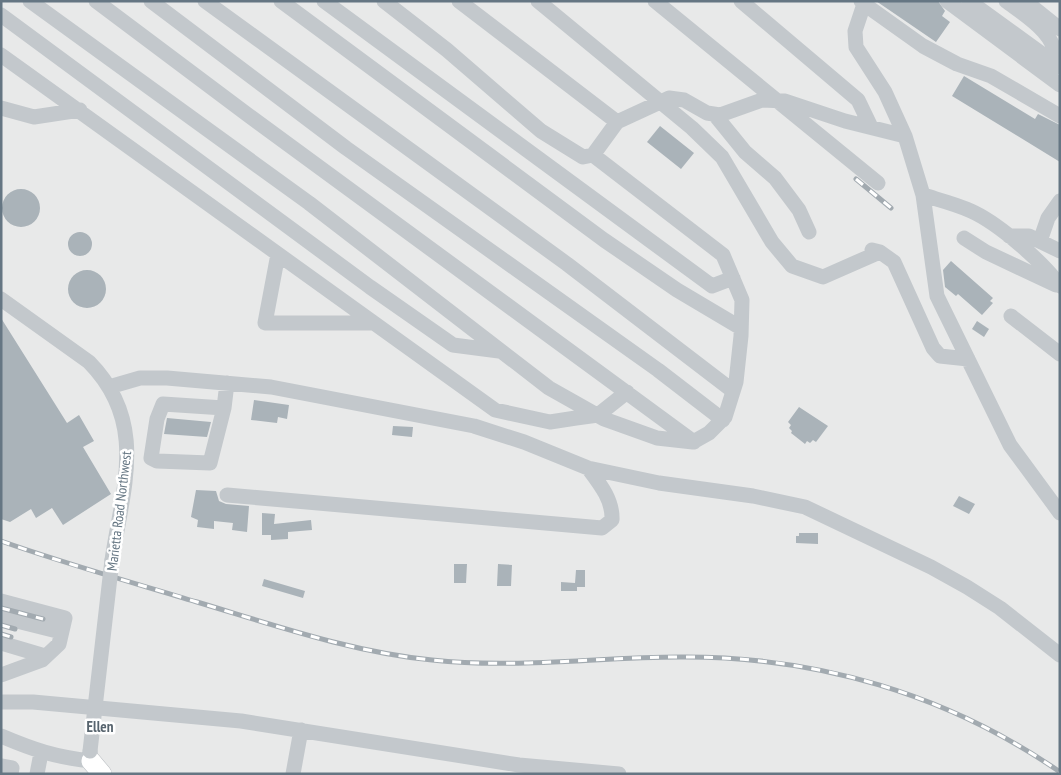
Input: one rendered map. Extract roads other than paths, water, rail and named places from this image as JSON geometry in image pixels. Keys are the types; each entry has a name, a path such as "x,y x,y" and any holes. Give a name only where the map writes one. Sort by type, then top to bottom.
{"street":[{"path":"30,1 310,203 548,388 598,415 657,438 694,442 709,433 723,420 734,391 742,328 742,300 724,255 593,155"},
{"path":"96,1 694,442"},
{"path":"151,1 346,148 658,370 723,420"},
{"path":"205,1 567,264 734,391"},
{"path":"281,1 604,240 693,300 742,328"},
{"path":"324,1 712,286"},
{"path":"384,1 447,50 541,131 583,157 593,155 617,122 661,102 677,98 714,115 745,152 775,178 799,210 809,232"},
{"path":"459,1 617,122"},
{"path":"538,1 692,128 722,157 772,242 792,266 819,276 821,268 864,248 880,252 894,262 933,348 940,356 968,359"},
{"path":"656,1 878,183"},
{"path":"741,1 858,100 870,127"},
{"path":"947,1 1060,85"},
{"path":"969,1 1057,65"},
{"path":"1006,1 1023,7 1060,29"},
{"path":"1060,116 991,76 957,64 923,46 863,2 855,31 856,47 885,92 905,136 923,195 938,296 976,373 999,427 1060,513"},
{"path":"1009,30 1023,7"},
{"path":"1023,7 1050,38 1057,53 1057,65"},
{"path":"1,15 370,287 452,345 500,351"},
{"path":"1,55 80,110 494,410 550,422 598,415 627,392"},
{"path":"714,115 728,114 762,100 779,101 905,136"},
{"path":"1,108 34,117 80,110"},
{"path":"923,195 972,211 1009,236 1052,275 1060,287"},
{"path":"1040,241 1048,218 1060,201"},
{"path":"1009,236 1029,236 1060,251"},
{"path":"964,238 986,252 1060,287"},
{"path":"278,254 265,323 373,323"},
{"path":"693,300 712,286 733,278"},
{"name":"Marietta Road Northwest","path":"1,299 89,362 110,387 123,415 127,438 127,462 112,560 94,762"},
{"path":"1011,316 1060,354"},
{"path":"110,387 140,378 167,378 271,388 474,426 524,442 588,468 659,483 753,496 805,507 931,567 959,583 1000,608 1060,655"},
{"path":"224,408 164,404 157,419 151,458 158,461 210,463 224,408 227,383"},
{"path":"227,495 602,528 612,520 613,509 602,486 588,468"},
{"path":"1,601 65,618 59,644 45,656 1,675"},
{"path":"1,617 62,632"},
{"path":"1,643 45,656"},
{"path":"1,702 33,702 241,721 519,765 619,774"},
{"path":"293,774 301,730"},
{"path":"1,736 42,753 94,762"},
{"path":"37,774 42,753"},
{"path":"1,766 12,768 11,774"}],"railway":[{"path":"856,179 891,208"},
{"path":"1,541 284,628 342,644 402,656 432,660 494,663 649,657 731,658 831,672 879,685 926,701 972,721 1017,745 1060,772"},
{"path":"1,608 43,619"},
{"path":"1,625 15,629"},
{"path":"1,634 11,637"}],"district":[{"name":"Ellen","path":"100,726"}]}
